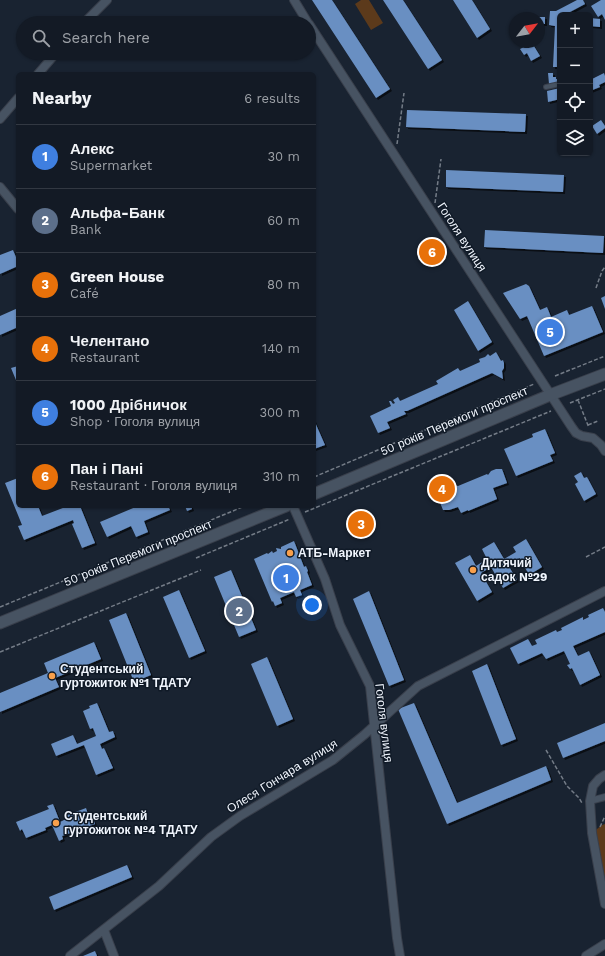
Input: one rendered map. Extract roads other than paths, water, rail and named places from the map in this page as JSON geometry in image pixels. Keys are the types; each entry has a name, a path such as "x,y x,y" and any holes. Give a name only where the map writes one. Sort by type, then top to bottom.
{"main road":[{"name":"50 років Перемоги проспект","path":"316,493 550,395 605,374"},
{"name":"50 років Перемоги проспект","path":"0,623 270,509"}],"street":[{"path":"91,16 107,0"},
{"name":"Гоголя вулиця","path":"294,0 304,16"},
{"name":"Гоголя вулиця","path":"316,34 576,433 593,438 605,451"},
{"path":"40,72 50,60"},
{"path":"0,119 16,100"},
{"path":"0,187 16,207"},
{"name":"Гоголя вулиця","path":"295,508 325,579 340,624 370,686 373,726 400,956"},
{"name":"Олеся Гончара вулиця","path":"70,956 159,886 211,837 240,816 334,760 418,686 605,591"},
{"path":"605,775 593,786 586,802 605,904"},
{"path":"586,802 605,797"},
{"path":"104,930 114,956"},
{"path":"586,956 605,944"}],"lane":[{"path":"546,87 557,85"}],"place":[{"name":"Пан і Пані","path":"432,252"},
{"name":"1000 Дрібничок","path":"550,332"},
{"name":"Челентано","path":"442,489"},
{"name":"Green House","path":"361,524"},
{"name":"АТБ-Маркет","path":"290,553"},
{"name":"Дитячий садок №29","path":"473,570"},
{"name":"Алекс","path":"286,578"},
{"name":"Альфа-Банк","path":"239,611"},
{"name":"Студентський гуртожиток №1 ТДАТУ","path":"52,676"},
{"name":"Студентський гуртожиток №4 ТДАТУ","path":"56,823"}]}
